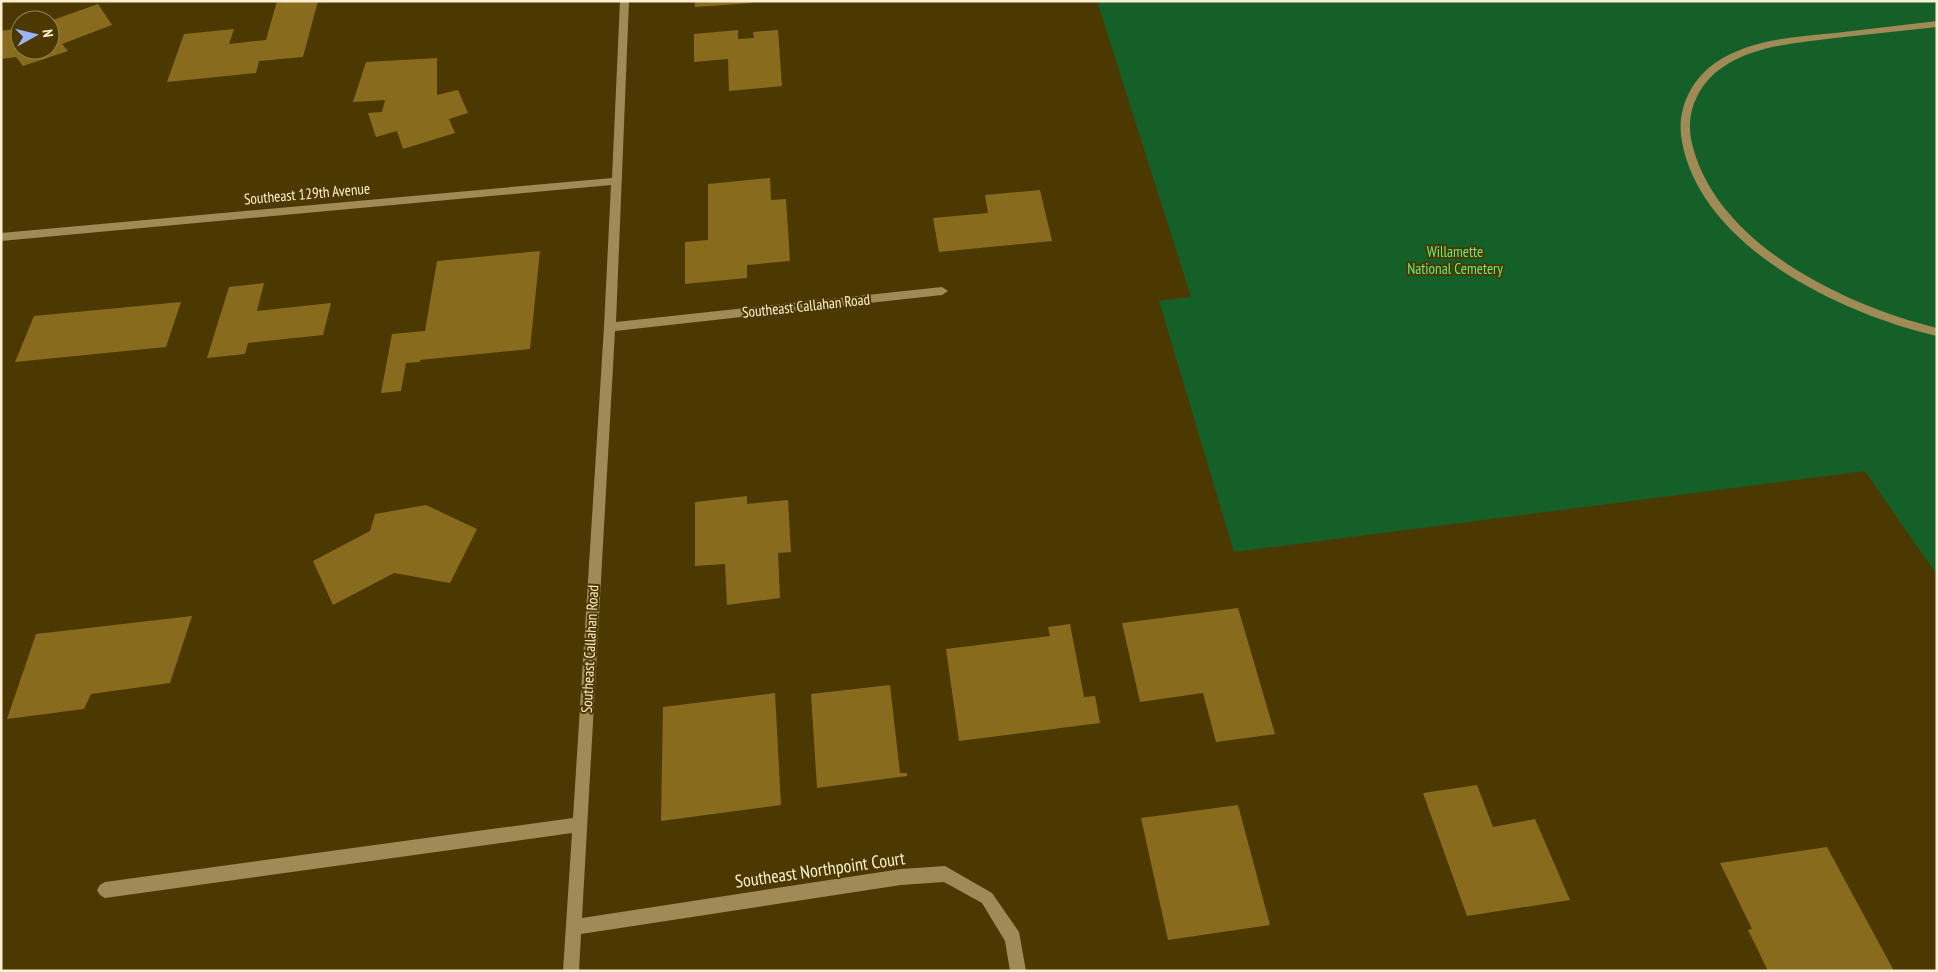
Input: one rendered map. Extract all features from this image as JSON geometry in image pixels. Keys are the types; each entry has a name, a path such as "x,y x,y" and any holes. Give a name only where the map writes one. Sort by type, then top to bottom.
{"street":[{"name":"Southeast Callahan Road","path":"571,971 610,327 625,1"},
{"path":"1937,24 1793,40 1767,45 1742,53 1721,64 1702,78 1690,98 1684,120 1685,145 1694,170 1709,195 1729,221 1764,251 1806,281 1847,302 1889,319 1937,332"},
{"name":"Southeast 129th Avenue","path":"1,237 616,182"},
{"name":"Southeast Callahan Road","path":"610,327 942,291"},
{"path":"105,890 580,824"},
{"name":"Southeast Northpoint Court","path":"573,928 901,877 945,874 987,898 1014,938 1018,971"}],"green space":[{"name":"Willamette National Cemetery","path":"1097,1 1937,1 1937,575 1865,471 1234,552 1159,301 1191,297"}],"building":[{"path":"277,1 318,1 303,57 259,61 256,73 167,82 184,34 234,29 229,44 266,40"},
{"path":"695,1 752,1 752,3 695,7"},
{"path":"98,4 112,25 62,44 68,51 60,54 60,17"},
{"path":"10,30 10,58 1,59 1,31"},
{"path":"738,30 738,39 754,38 753,32 778,30 782,86 729,91 728,59 694,62 694,34"},
{"path":"437,58 437,95 458,90 468,113 449,119 455,133 403,149 397,131 376,137 368,113 382,112 385,100 353,102 366,62"},
{"path":"18,60 41,60 23,66"},
{"path":"770,178 771,200 786,199 790,261 747,265 747,278 685,284 685,242 708,240 708,184"},
{"path":"1040,190 1052,241 939,252 933,218 988,213 985,195"},
{"path":"540,251 530,349 406,363 401,391 381,393 392,334 425,331 437,261"},
{"path":"264,283 257,311 331,303 323,335 248,343 245,354 207,358 229,287"},
{"path":"181,302 166,347 15,362 34,316"},
{"path":"747,496 747,504 788,500 791,552 778,553 780,598 727,605 725,564 695,566 695,502"},
{"path":"426,505 477,529 450,583 394,573 333,605 313,561 370,531 375,514"},
{"path":"1238,608 1275,734 1216,742 1203,693 1140,702 1122,623"},
{"path":"192,616 170,683 91,694 84,709 7,719 36,634"},
{"path":"1070,624 1084,697 1095,696 1100,723 959,741 946,649 1050,636 1048,627"},
{"path":"890,685 900,773 907,773 907,776 817,788 811,694"},
{"path":"775,693 781,805 661,821 663,707"},
{"path":"1477,785 1493,827 1535,819 1570,900 1467,916 1423,793"},
{"path":"1238,805 1270,925 1168,940 1141,818"},
{"path":"1827,847 1894,971 1768,971 1748,930 1752,929 1720,863"}]}
